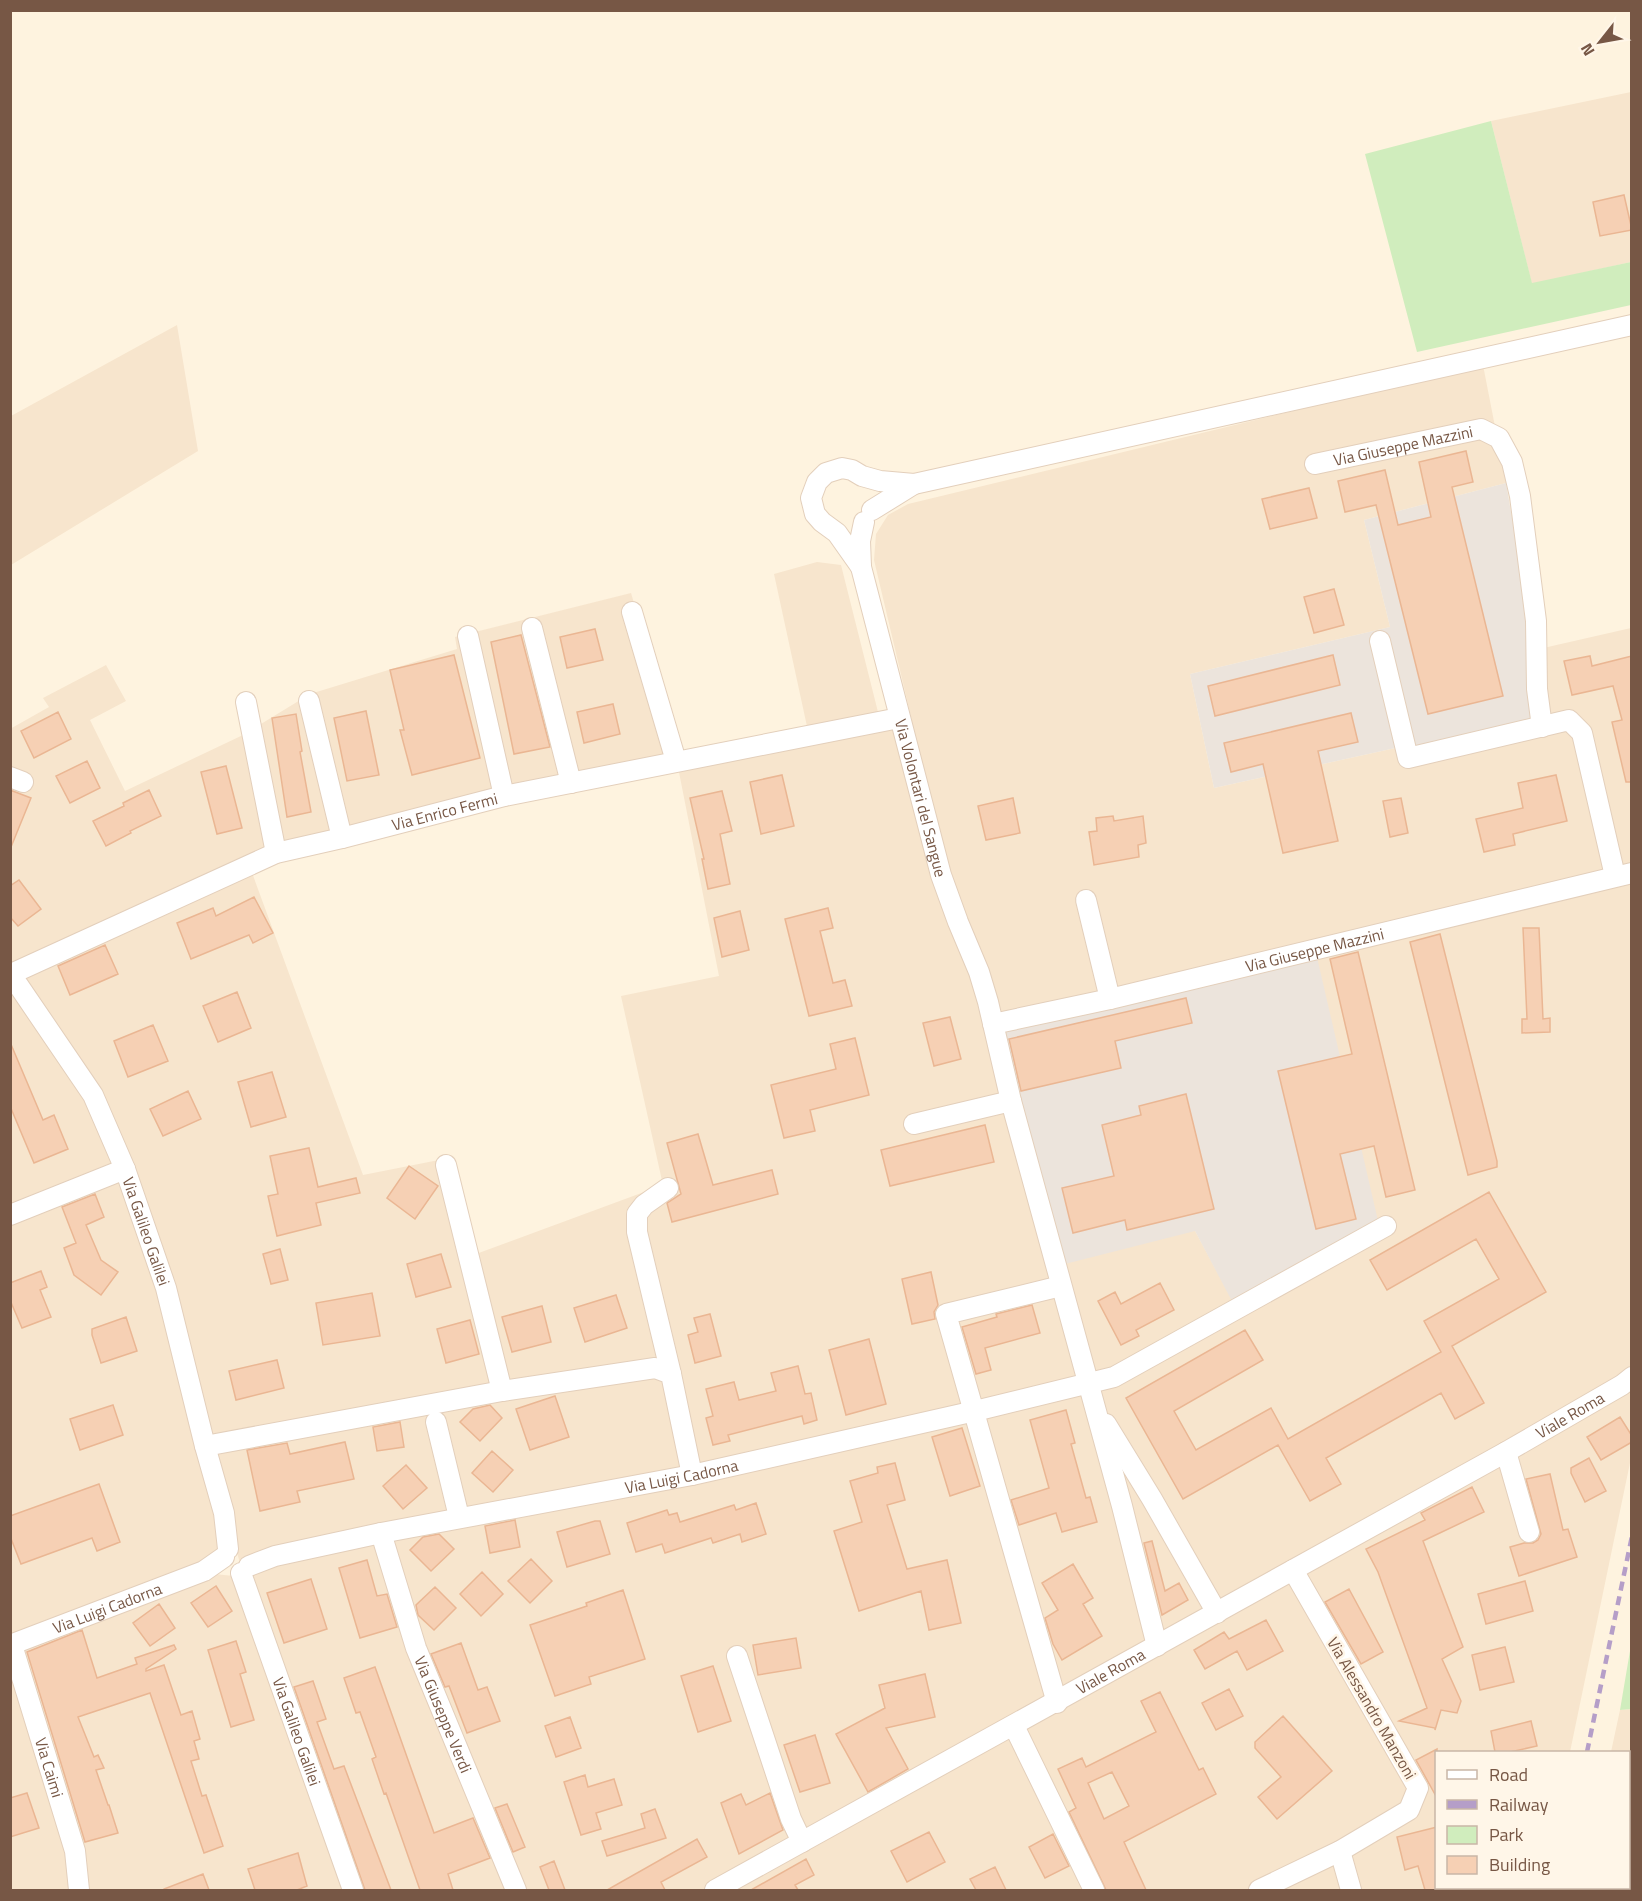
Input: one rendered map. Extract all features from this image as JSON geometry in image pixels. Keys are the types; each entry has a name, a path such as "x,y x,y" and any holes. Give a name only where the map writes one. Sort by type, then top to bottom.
{"street":[{"name":"Via Volontari del Sangue","path":"861,567 844,541 833,529 822,522 814,511 811,498 815,485 823,475 836,469 849,469 862,476 890,483 914,484 1632,325"},
{"name":"Via Giuseppe Mazzini","path":"1315,464 1481,429 1499,438 1512,462 1520,496 1536,621 1537,689 1542,727"},
{"name":"Via Volontari del Sangue","path":"862,476 872,490 874,498 861,541 861,567 941,875 957,922 979,972 993,1024"},
{"name":"Via Volontari del Sangue","path":"833,529 851,529 914,484"},
{"path":"632,612 676,761"},
{"path":"532,628 570,783"},
{"path":"468,636 504,796"},
{"path":"1380,641 1408,758 1569,720 1582,733 1623,874"},
{"path":"309,701 342,838"},
{"path":"246,702 276,853"},
{"name":"Via Enrico Fermi","path":"11,973 276,853 504,796 899,718"},
{"name":"Via Giuseppe Mazzini","path":"993,1024 1110,999 1623,874"},
{"path":"1086,900 1110,999"},
{"name":"Via Galileo Galilei","path":"11,973 93,1095 125,1169 166,1288 205,1446 237,1559 353,1890"},
{"path":"993,1024 1011,1101 1122,1506 1157,1646"},
{"path":"914,1124 1011,1101"},
{"path":"446,1165 502,1391"},
{"path":"10,1215 125,1169"},
{"path":"668,1188 644,1205 637,1214 637,1232 692,1474"},
{"path":"1090,1394 1114,1377 1386,1226"},
{"path":"1057,1703 946,1314 1061,1286"},
{"path":"205,1446 502,1391 655,1368 670,1374"},
{"name":"Viale Roma","path":"715,1890 1057,1703 1506,1452 1632,1377"},
{"path":"1090,1394 1217,1613"},
{"name":"Via Luigi Cadorna","path":"11,1645 237,1559 274,1556 459,1517 692,1474 975,1411 1090,1394"},
{"path":"436,1422 459,1517"},
{"path":"1506,1452 1529,1532"},
{"path":"1122,1506 1152,1499"},
{"name":"Via Giuseppe Verdi","path":"381,1533 416,1648 516,1890"},
{"name":"Via Alessandro Manzoni","path":"1259,1890 1340,1851 1409,1810 1418,1788 1293,1570"},
{"name":"Via Caimi","path":"11,1645 75,1851 79,1890"},
{"path":"737,1656 791,1819 802,1842"},
{"path":"1014,1726 1094,1890"},
{"path":"1340,1851 1351,1890"}],"shaded area":[{"path":"1631,92 1631,262 1532,284 1491,121"},
{"path":"177,325 198,451 11,565 11,416"},
{"path":"1483,365 1506,483 1364,520 1390,627 1190,674 1214,788 1400,747 1539,649 1631,628 1631,1458 1570,1751 1435,1751 1435,1889 1542,1890 355,1890 243,1574 130,1169 17,975 251,870 363,1175 449,1158 476,1254 663,1185 621,996 719,976 678,767 912,721 874,560 876,534 888,515 908,504","holes":["1379,1225 1235,1305 1195,1231"]},
{"path":"1506,483 1544,732 1404,763 1400,747 1214,788 1190,674 1390,627 1364,520"},
{"path":"817,562 841,565 878,712 808,731 774,574"},
{"path":"631,593 679,755 265,850 10,965 10,729 49,707 43,698 106,665 126,701 90,720 125,791 243,735 310,694 457,649 455,637"},
{"path":"1316,953 1379,1225 1234,1305 1195,1231 1061,1265 1003,1040 1007,1031"},
{"path":"10,980 89,1097 163,1286 223,1553 10,1643"},
{"path":"204,1573 234,1576 351,1890 11,1890 11,1647"},
{"path":"1631,1709 1631,1796 1630,1751 1611,1751 1620,1710"}],"green space":[{"path":"1491,121 1532,283 1631,262 1631,305 1417,352 1365,154"},
{"path":"1631,1645 1631,1709 1620,1710"},
{"path":"1630,1795 1632,1796 1631,1890 1580,1890 1630,1889"}],"building":[{"path":"1624,195 1632,230 1600,236 1593,202"},
{"path":"1466,451 1473,482 1452,487 1503,696 1428,714 1376,505 1345,512 1338,481 1385,470 1398,525 1431,517 1419,462"},
{"path":"1309,488 1317,518 1270,529 1262,499"},
{"path":"1334,589 1344,625 1314,633 1304,597"},
{"path":"595,629 603,660 567,668 560,637"},
{"path":"521,635 550,747 514,754 491,642"},
{"path":"454,655 480,758 412,775 400,730 404,730 390,670"},
{"path":"1333,655 1340,685 1215,716 1208,686"},
{"path":"1590,656 1592,666 1632,656 1632,782 1626,782 1612,722 1622,720 1613,686 1572,695 1564,661"},
{"path":"613,704 620,734 584,743 577,712"},
{"path":"366,711 379,775 347,781 334,718"},
{"path":"58,712 71,739 34,758 21,731"},
{"path":"1351,713 1358,742 1318,751 1338,841 1283,853 1263,764 1231,772 1224,743"},
{"path":"296,714 311,812 287,817 272,718"},
{"path":"87,761 100,788 70,803 56,776"},
{"path":"226,766 242,828 217,834 201,772"},
{"path":"782,775 794,826 761,834 750,782"},
{"path":"1556,775 1567,821 1513,834 1515,845 1484,852 1476,819 1523,808 1518,783"},
{"path":"10,790 31,798 11,847 10,847"},
{"path":"149,790 161,816 106,846 93,821 124,806 123,803"},
{"path":"722,791 732,831 720,834 730,884 708,889 702,859 704,859 690,798"},
{"path":"1013,798 1020,833 986,840 978,806"},
{"path":"1401,798 1408,833 1390,837 1383,801"},
{"path":"1113,816 1114,821 1143,816 1146,843 1138,845 1139,857 1094,865 1089,832 1097,831 1096,818"},
{"path":"19,880 41,909 18,926 10,917 10,886"},
{"path":"254,897 273,933 253,943 249,935 191,959 177,923 213,908 216,916"},
{"path":"828,908 833,928 820,931 833,983 845,980 852,1006 809,1016 785,919"},
{"path":"740,911 749,950 722,957 714,918"},
{"path":"1523,928 1539,928 1543,1019 1550,1018 1550,1032 1522,1033 1522,1019 1527,1019"},
{"path":"1440,934 1497,1161 1497,1167 1468,1175 1410,942"},
{"path":"105,945 118,974 70,995 58,966"},
{"path":"1358,952 1415,1190 1386,1197 1374,1146 1340,1154 1356,1219 1316,1229 1278,1071 1352,1054 1330,959"},
{"path":"237,992 251,1028 218,1042 203,1006"},
{"path":"1186,998 1192,1023 1115,1041 1121,1068 1021,1091 1009,1039"},
{"path":"950,1017 961,1059 934,1066 923,1023"},
{"path":"153,1025 168,1061 128,1077 114,1041"},
{"path":"855,1038 869,1095 810,1110 815,1131 784,1138 771,1085 836,1069 830,1044"},
{"path":"10,1042 43,1120 54,1115 68,1149 34,1163 10,1106"},
{"path":"272,1072 286,1117 251,1127 238,1082"},
{"path":"188,1091 201,1119 163,1136 150,1109"},
{"path":"1186,1094 1214,1209 1127,1230 1125,1220 1073,1233 1062,1188 1114,1176 1102,1125 1141,1115 1139,1106"},
{"path":"985,1125 994,1162 890,1186 881,1150"},
{"path":"698,1134 713,1185 772,1170 778,1194 672,1222 667,1203 681,1194 667,1143"},
{"path":"309,1148 318,1187 356,1178 360,1193 316,1203 321,1225 277,1236 268,1196 278,1194 270,1156"},
{"path":"409,1166 438,1186 415,1219 387,1198"},
{"path":"1489,1192 1546,1292 1452,1346 1484,1403 1455,1419 1441,1393 1326,1458 1341,1484 1310,1501 1278,1445 1183,1499 1126,1398 1245,1330 1263,1360 1174,1411 1196,1450 1271,1408 1288,1439 1441,1352 1424,1321 1499,1279 1476,1239 1387,1290 1370,1260"},
{"path":"95,1194 104,1217 86,1225 101,1260 118,1272 101,1295 74,1275 64,1248 76,1243 62,1207"},
{"path":"280,1249 288,1280 271,1284 263,1254"},
{"path":"441,1254 451,1287 416,1297 407,1264"},
{"path":"41,1271 47,1287 40,1290 51,1317 22,1328 10,1300 10,1283"},
{"path":"931,1272 938,1305 934,1312 935,1319 912,1324 902,1279"},
{"path":"1160,1283 1174,1310 1136,1330 1139,1336 1121,1345 1098,1301 1115,1292 1121,1304"},
{"path":"372,1293 380,1336 323,1345 316,1303"},
{"path":"616,1295 627,1328 585,1342 574,1308"},
{"path":"1032,1305 1040,1333 985,1348 991,1370 976,1374 962,1327 997,1317 996,1314"},
{"path":"542,1306 551,1342 512,1352 502,1317"},
{"path":"710,1314 721,1356 695,1363 688,1335 698,1332 694,1318"},
{"path":"126,1317 137,1351 101,1363 92,1329"},
{"path":"470,1320 479,1354 446,1363 437,1329"},
{"path":"869,1339 886,1404 846,1415 829,1350"},
{"path":"277,1360 284,1388 236,1400 229,1371"},
{"path":"798,1366 805,1394 811,1393 817,1420 804,1424 802,1416 728,1435 730,1441 713,1445 706,1418 713,1416 706,1389 734,1382 739,1400 776,1391 771,1373"},
{"path":"555,1396 569,1437 530,1450 516,1409"},
{"path":"113,1405 123,1435 80,1450 70,1419"},
{"path":"490,1405 502,1418 480,1441 460,1422 473,1409"},
{"path":"1066,1410 1075,1443 1071,1444 1086,1498 1090,1497 1097,1522 1062,1532 1056,1513 1019,1525 1011,1500 1049,1488 1030,1420"},
{"path":"1620,1417 1632,1436 1632,1442 1601,1460 1587,1437"},
{"path":"400,1422 404,1447 377,1451 373,1427"},
{"path":"962,1428 980,1486 950,1496 932,1437"},
{"path":"345,1442 354,1479 297,1491 300,1502 260,1511 247,1450 287,1443 290,1454"},
{"path":"492,1451 513,1470 493,1492 472,1473"},
{"path":"1589,1458 1606,1491 1585,1502 1571,1473 1571,1468"},
{"path":"895,1463 905,1500 887,1505 907,1569 947,1560 961,1623 929,1630 921,1591 859,1611 834,1531 862,1522 850,1481 878,1473 877,1467"},
{"path":"406,1465 427,1488 403,1509 383,1486"},
{"path":"1550,1474 1563,1530 1568,1529 1577,1557 1519,1576 1510,1547 1533,1543 1541,1534 1526,1479"},
{"path":"99,1484 120,1542 97,1551 92,1538 21,1564 10,1536 10,1516"},
{"path":"1472,1487 1484,1512 1423,1541 1463,1647 1442,1659 1461,1701 1457,1713 1441,1710 1435,1730 1435,1728 1399,1721 1427,1708 1378,1572 1366,1549 1425,1520 1421,1513"},
{"path":"756,1503 766,1534 742,1542 740,1534 713,1543 711,1538 665,1553 662,1544 636,1552 627,1523 667,1510 669,1515 677,1513 680,1522 734,1505 736,1510"},
{"path":"515,1520 520,1547 490,1553 485,1526"},
{"path":"600,1521 610,1554 567,1567 557,1532"},
{"path":"439,1534 454,1549 431,1571 410,1550 423,1537"},
{"path":"1152,1541 1165,1591 1179,1583 1188,1600 1162,1615 1144,1543"},
{"path":"531,1559 552,1581 530,1603 508,1581"},
{"path":"367,1560 377,1596 387,1594 397,1627 360,1638 339,1568"},
{"path":"1073,1564 1093,1598 1083,1604 1102,1636 1062,1660 1053,1644 1045,1618 1058,1610 1042,1583"},
{"path":"482,1572 503,1594 481,1616 460,1594"},
{"path":"311,1579 327,1629 284,1643 267,1593"},
{"path":"1525,1581 1533,1611 1486,1624 1478,1594"},
{"path":"216,1586 232,1611 208,1627 191,1603"},
{"path":"435,1587 456,1608 434,1630 418,1615 416,1605"},
{"path":"1349,1589 1383,1652 1361,1664 1325,1602"},
{"path":"623,1590 645,1659 589,1677 591,1684 555,1696 530,1625 587,1606 586,1603"},
{"path":"159,1604 175,1628 150,1646 133,1623"},
{"path":"1266,1620 1283,1651 1247,1670 1237,1651 1205,1669 1194,1650 1224,1632 1229,1639"},
{"path":"82,1630 97,1678 137,1664 135,1658 174,1645 176,1649 146,1671 164,1665 181,1715 192,1711 200,1739 194,1741 199,1759 191,1761 202,1796 206,1795 223,1846 204,1853 150,1693 78,1717 94,1757 98,1755 104,1768 96,1770 118,1833 85,1842 27,1652"},
{"path":"796,1638 801,1668 758,1675 753,1645"},
{"path":"236,1641 246,1672 240,1674 254,1720 231,1727 208,1650"},
{"path":"461,1643 478,1690 487,1687 500,1721 467,1733 449,1686 445,1687 431,1654"},
{"path":"1505,1647 1514,1682 1480,1690 1472,1655"},
{"path":"713,1666 731,1721 698,1732 681,1676"},
{"path":"375,1667 434,1833 473,1818 490,1858 448,1874 453,1890 420,1890 386,1793 384,1794 372,1759 376,1757 360,1712 356,1713 344,1678"},
{"path":"925,1674 935,1717 886,1728 908,1769 868,1792 836,1734 885,1708 879,1685"},
{"path":"313,1681 326,1719 317,1722 334,1769 344,1766 391,1890 365,1890 294,1687"},
{"path":"1229,1689 1243,1716 1216,1730 1202,1703"},
{"path":"1160,1692 1199,1770 1203,1768 1216,1794 1124,1842 1146,1890 1106,1890 1069,1812 1076,1808 1058,1769 1082,1758 1086,1767 1156,1732 1141,1701","holes":["1112,1772 1129,1806 1104,1819 1088,1783"]},
{"path":"1283,1716 1332,1771 1277,1819 1258,1797 1281,1777 1255,1748 1255,1742"},
{"path":"570,1717 581,1748 556,1757 545,1726"},
{"path":"1531,1721 1537,1746 1514,1751 1495,1751 1491,1731"},
{"path":"815,1735 830,1783 800,1792 784,1745"},
{"path":"1437,1749 1435,1751 1435,1794 1416,1760"},
{"path":"585,1775 588,1787 614,1779 622,1805 596,1813 601,1829 581,1835 564,1782"},
{"path":"27,1793 39,1828 10,1837 10,1798"},
{"path":"770,1793 783,1830 739,1854 721,1803 741,1794 746,1805"},
{"path":"507,1804 525,1847 513,1852 495,1808"},
{"path":"655,1809 666,1838 607,1856 602,1841 645,1828 641,1814"},
{"path":"1435,1828 1435,1889 1437,1890 1425,1890 1418,1866 1405,1870 1397,1837"},
{"path":"929,1832 945,1862 907,1882 891,1851"},
{"path":"1053,1834 1069,1866 1045,1878 1029,1847"},
{"path":"697,1839 707,1857 661,1882 665,1890 607,1890"},
{"path":"298,1853 307,1886 297,1890 255,1890 248,1869"},
{"path":"806,1859 814,1875 795,1885 798,1890 751,1890"},
{"path":"554,1861 565,1890 549,1890 540,1867"},
{"path":"995,1867 1006,1890 976,1890 970,1879"},
{"path":"203,1874 209,1890 164,1890 164,1889"}],"railway":[{"path":"1587,1751 1632,1536"}]}
